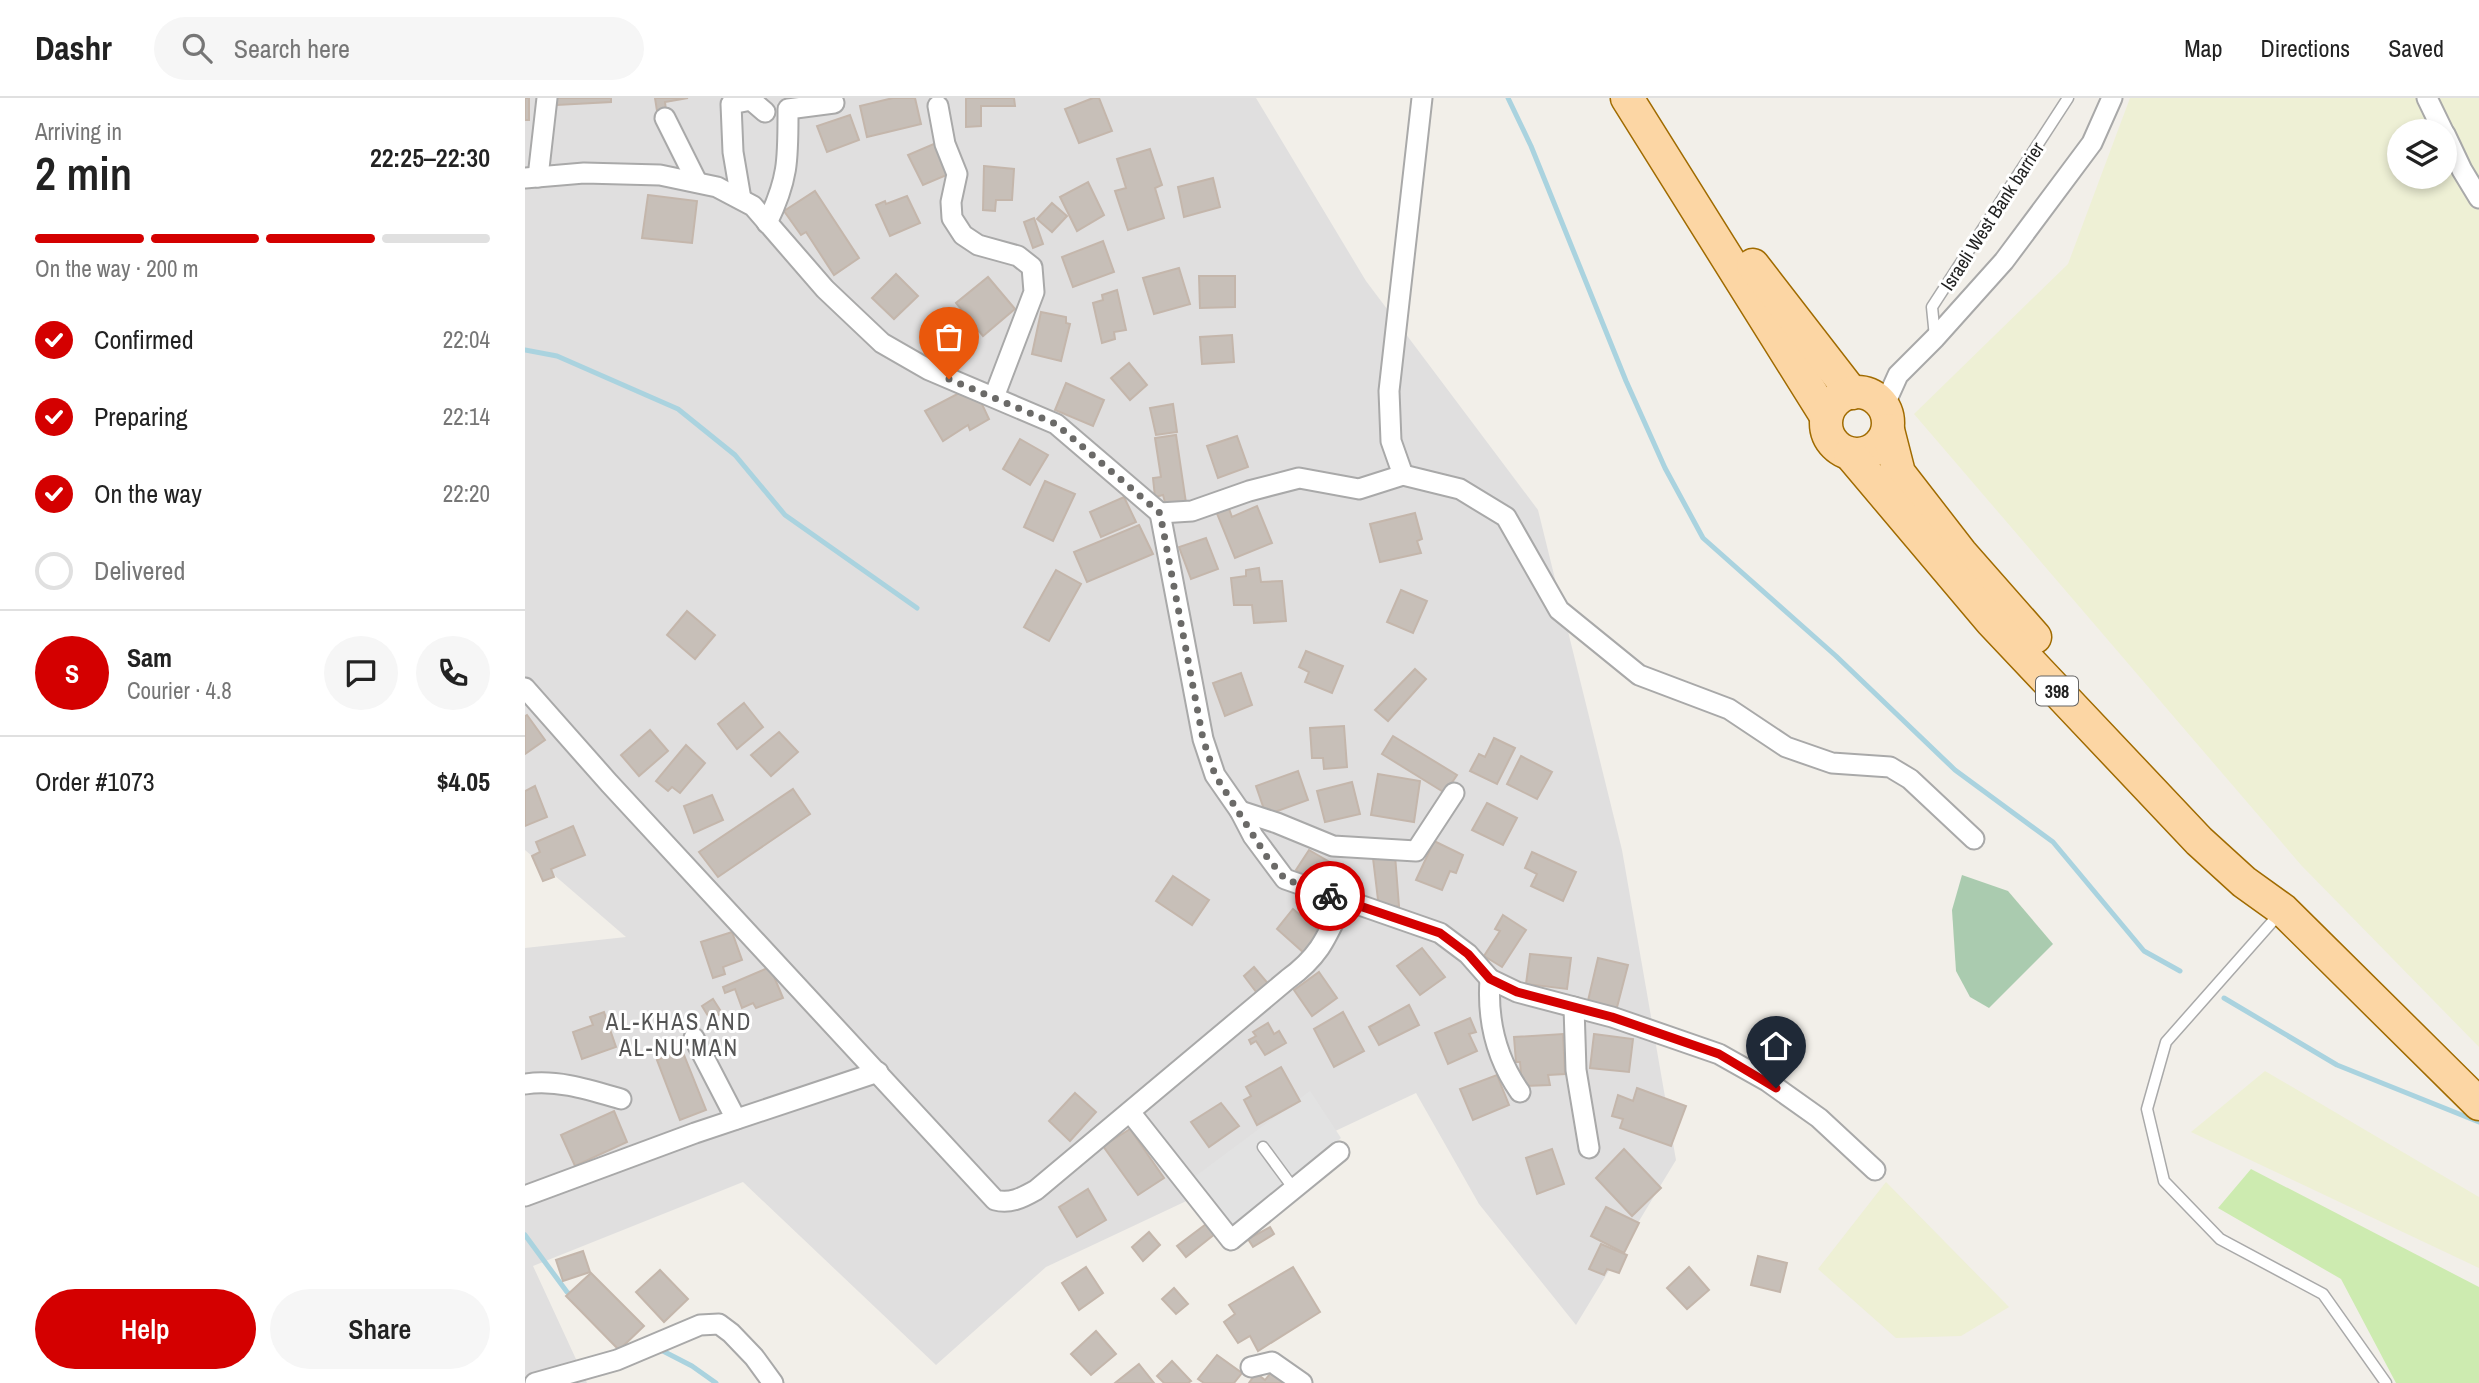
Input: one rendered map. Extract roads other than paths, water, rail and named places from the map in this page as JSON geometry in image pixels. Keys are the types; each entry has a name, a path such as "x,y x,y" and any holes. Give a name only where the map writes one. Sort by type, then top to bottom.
{"main road":[{"name":"398","path":"1627,98 1852,393"},
{"name":"398","path":"1646,125 1826,416 1826,429 1831,440 1839,449 1850,454 2000,614 2264,879 2283,910 2479,1104"},
{"path":"1826,416 1840,397 1864,393 1875,398 1886,418 1882,441 1874,450 1850,454"},
{"name":"398","path":"1886,418 1899,472 1961,553 2000,614"}],"street":[{"path":"547,98 532,177 584,173 660,175 717,187 754,206 825,289 882,343 929,370 1056,424 1160,513 1203,739 1215,775 1240,811 1253,836 1285,879 1440,933 1468,954 1490,979 1517,992 1612,1017 1719,1054 1767,1081 1819,1118 1875,1170"},
{"path":"1403,475 1391,441 1389,391 1422,98"},
{"path":"1886,418 1898,375 2004,261 2092,143 2112,98"},
{"path":"2427,98 2437,119"},
{"path":"741,200 733,152 731,104 751,100 765,112"},
{"path":"767,223 780,197 788,167 788,109 834,103"},
{"path":"938,106 946,144 957,174 951,202 952,218 963,235 978,245 1018,256 1032,267 1034,292 994,397"},
{"path":"665,118 697,182"},
{"path":"2457,160 2479,198"},
{"path":"1160,513 1192,511 1249,491 1299,478 1359,489 1403,475 1460,489 1506,517 1559,610 1639,675 1729,709 1786,747 1832,763 1891,767 1910,779 1974,839"},
{"path":"525,688 609,783 995,1200 1004,1202 1036,1190 1309,963 1325,941 1344,900"},
{"path":"1240,811 1333,846 1416,851 1454,793"},
{"path":"1490,979 1489,1002 1496,1048 1520,1093"},
{"path":"1574,1007 1576,1070 1589,1148"},
{"path":"694,1038 736,1119"},
{"path":"525,1196 736,1119 878,1072"},
{"path":"525,1084 543,1082 585,1089 621,1099"},
{"path":"1129,1112 1231,1240 1339,1152"},
{"path":"535,1383 617,1360 700,1325 719,1324 754,1357 773,1383"},
{"path":"1251,1367 1272,1362 1302,1383"}],"lane":[{"name":"Israeli West Bank barrier","path":"1935,338 1932,307 2068,98"},
{"path":"2283,910 2166,1042 2147,1109 2164,1181 2220,1239 2323,1294 2386,1383"},
{"path":"1263,1147 1294,1189"}],"waterway":[{"path":"1508,98 1531,146 1626,381 1665,468 1703,538 1836,656 1955,770 2053,842 2144,951 2180,971"},
{"path":"525,350 557,356 678,409 735,455 785,515 917,608"},
{"path":"2224,998 2337,1065 2479,1122"},
{"path":"525,1235 567,1292 573,1296"},
{"path":"659,1349 692,1366 716,1383"}],"district":[{"name":"AL-KHAS AND AL-NU'MAN","path":"679,1034"}]}
